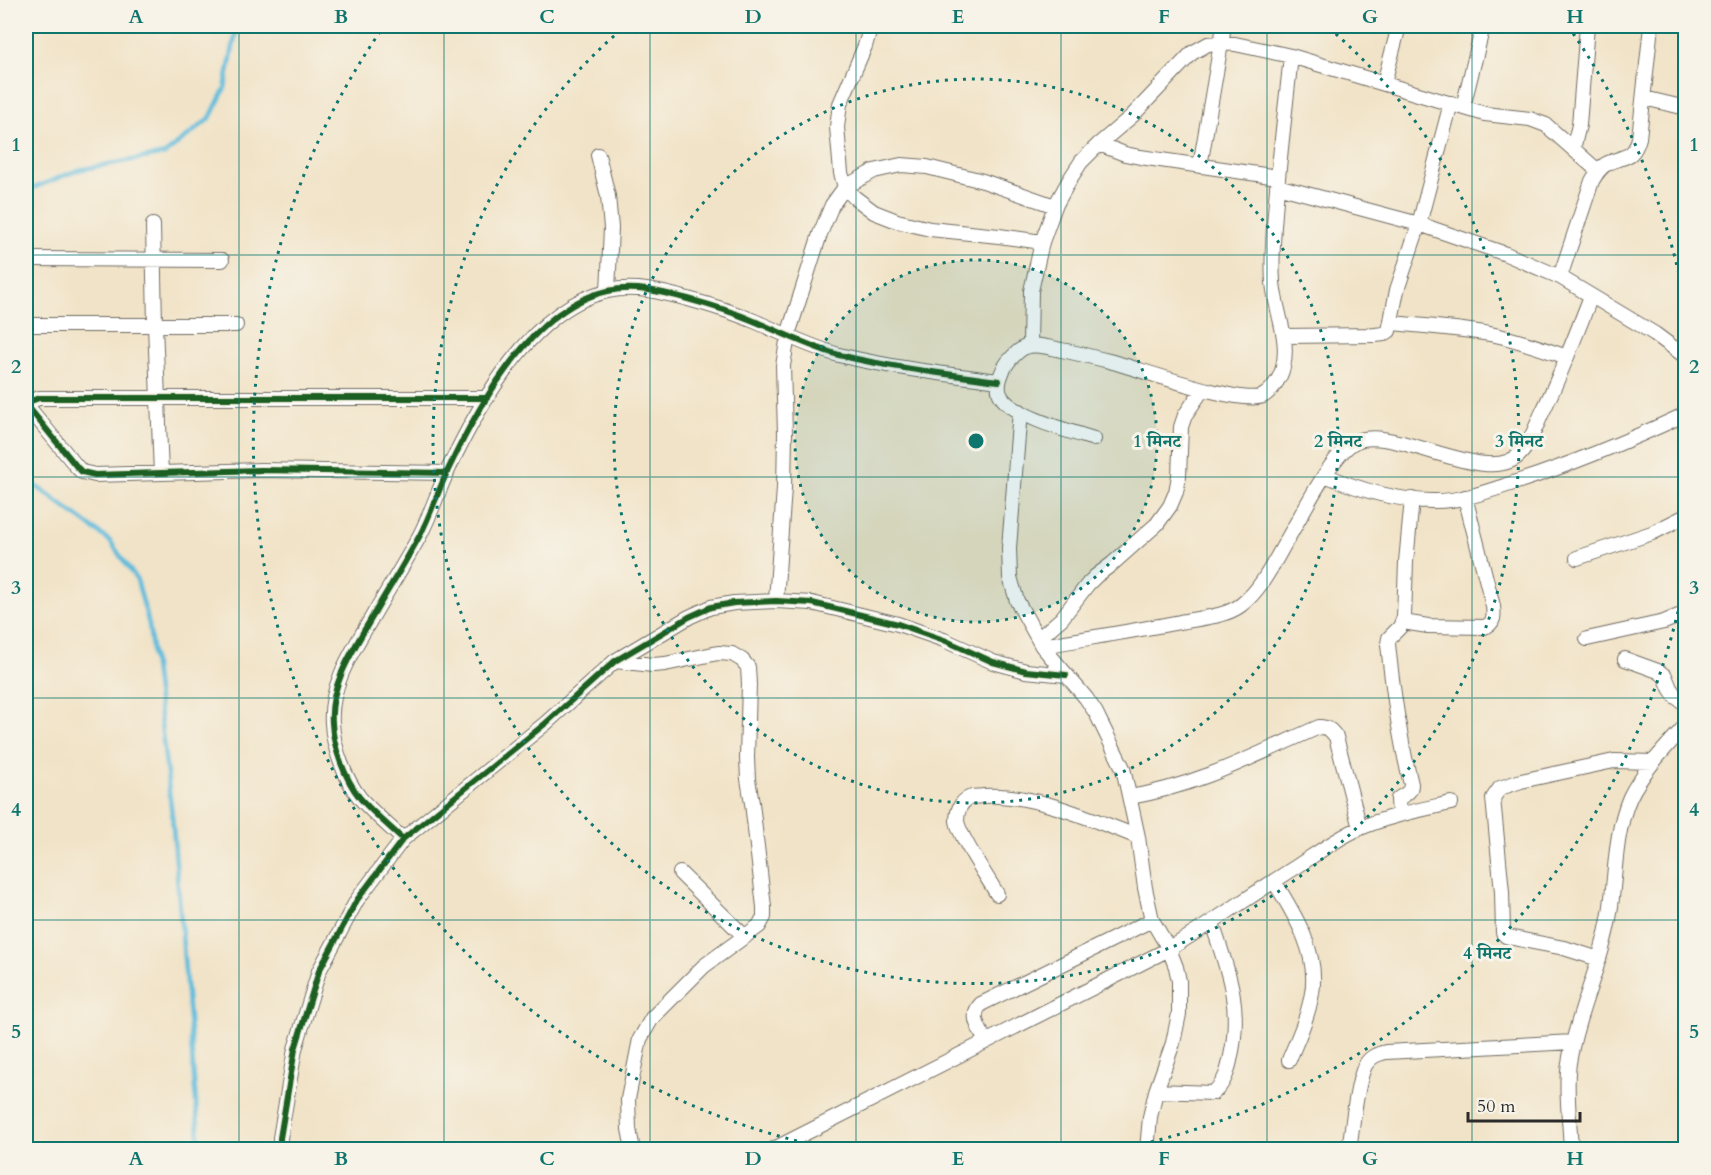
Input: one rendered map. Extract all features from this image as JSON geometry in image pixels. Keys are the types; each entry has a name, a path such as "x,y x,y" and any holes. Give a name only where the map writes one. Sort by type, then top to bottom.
{"street":[{"path":"871,26 865,46 840,104 837,127 841,173 845,187 874,212 897,221 930,229 1042,242"},
{"path":"1200,166 1224,26"},
{"path":"1384,84 1399,26"},
{"path":"1284,336 1384,334 1389,331 1397,290 1483,26"},
{"path":"1573,148 1579,125 1587,26"},
{"path":"1560,277 1592,181 1606,164 1629,156 1636,149 1651,26"},
{"path":"1030,345 1031,291 1042,242 1055,206 1070,179 1081,162 1132,116 1192,52 1208,45 1222,43 1292,56 1485,114 1530,119 1546,125 1598,171"},
{"path":"1094,439 1046,423 1020,411 1007,403 999,394 999,381 1007,363 1018,351 1030,345 1085,355 1203,389 1244,397 1261,397 1271,390 1283,369 1284,336 1273,283 1273,239 1277,182 1292,56"},
{"path":"1644,98 1686,108"},
{"path":"1099,144 1125,154 1277,182 1470,241 1560,277 1655,334 1686,357"},
{"path":"598,155 608,196 611,228 608,291"},
{"path":"776,601 784,488 783,366 788,335 820,234 832,205 845,187 874,171 902,165 927,167 983,181 1055,206"},
{"path":"153,225 161,473"},
{"path":"26,259 222,260"},
{"path":"403,839 357,793 337,753 332,723 333,701 341,676 421,533 474,418 505,370 538,332 574,303 608,291 636,289 669,293 751,320 838,355 999,381"},
{"path":"1333,479 1412,499 1432,501 1455,500 1514,483 1526,467 1527,444 1557,382 1591,296"},
{"path":"1391,323 1495,335 1567,357"},
{"path":"26,325 236,325"},
{"path":"1040,643 1088,584 1157,524 1170,506 1179,476 1181,427 1185,415 1203,389"},
{"path":"447,473 261,470 95,476 82,472 77,467 28,408 28,402 39,398 487,398"},
{"path":"1020,411 1009,548 1010,577 1017,601 1040,643 1096,713 1123,768 1138,837 1152,920 1169,949 1179,981 1179,1014 1173,1042 1156,1091 1150,1117 1147,1149"},
{"path":"1040,643 1221,614 1239,607 1251,597 1333,479 1340,456 1352,444 1366,438 1383,439 1492,465 1508,462 1526,467 1653,429 1686,414"},
{"path":"1403,622 1428,626 1484,627 1489,626 1492,622 1494,615 1465,497"},
{"path":"1399,815 1398,799 1408,793 1411,784 1393,697 1388,644 1389,638 1403,622 1412,499"},
{"path":"1577,558 1652,533 1686,516"},
{"path":"280,1149 295,1049 319,971 357,900 403,839 537,730 615,661 688,617 711,608 734,603 776,601 812,603 898,624 944,640 993,662 1026,671 1066,675"},
{"path":"1587,639 1664,622 1686,613"},
{"path":"615,661 653,665 718,653 732,654 742,660 748,668 748,779 764,907 764,917 759,926 704,966 652,1018 640,1039 628,1099 629,1129 633,1149"},
{"path":"1625,659 1658,671 1665,676 1670,688 1686,704"},
{"path":"1571,1149 1568,1066 1610,915 1616,852 1622,821 1631,796 1654,762 1686,725"},
{"path":"1130,797 1159,792 1206,776 1319,727 1325,727 1331,730 1336,737 1360,828"},
{"path":"1599,959 1564,948 1513,938 1503,933 1502,892 1493,798 1500,788 1521,781 1614,761 1654,762"},
{"path":"997,894 957,823 958,811 962,802 970,797 996,796 1030,801 1063,810 1138,837"},
{"path":"772,1149 1169,949 1342,837 1360,828 1399,815 1451,803"},
{"path":"680,873 745,937"},
{"path":"1274,880 1296,918 1312,967 1312,992 1304,1023 1289,1060"},
{"path":"986,1042 974,1015 976,1008 981,1004 1152,920"},
{"path":"1156,1091 1213,1093 1221,1087 1227,1073 1234,1041 1236,1011 1228,974 1212,923"},
{"path":"1349,1149 1361,1076 1366,1064 1375,1055 1386,1052 1573,1042"}],"waterway":[{"path":"26,191 78,170 165,154 210,118 225,88 237,26"},
{"path":"26,476 32,483 110,541 137,580 149,625 172,815 200,1150"}],"cycle path":[{"path":"403,839 360,798 345,772 337,752 332,723 332,709 338,682 350,656 420,535 448,470 475,417 511,362 555,317 581,301 608,291 648,290 678,296 730,312 839,355 899,367 999,381"},
{"path":"447,473 261,470 95,475 82,472 77,467 29,408 28,402 39,398 487,398"},
{"path":"280,1150 295,1049 319,971 357,900 403,839 546,723 615,661 689,617 711,607 734,603 776,601 812,603 898,624 944,640 993,662 1026,671 1066,675"}]}
